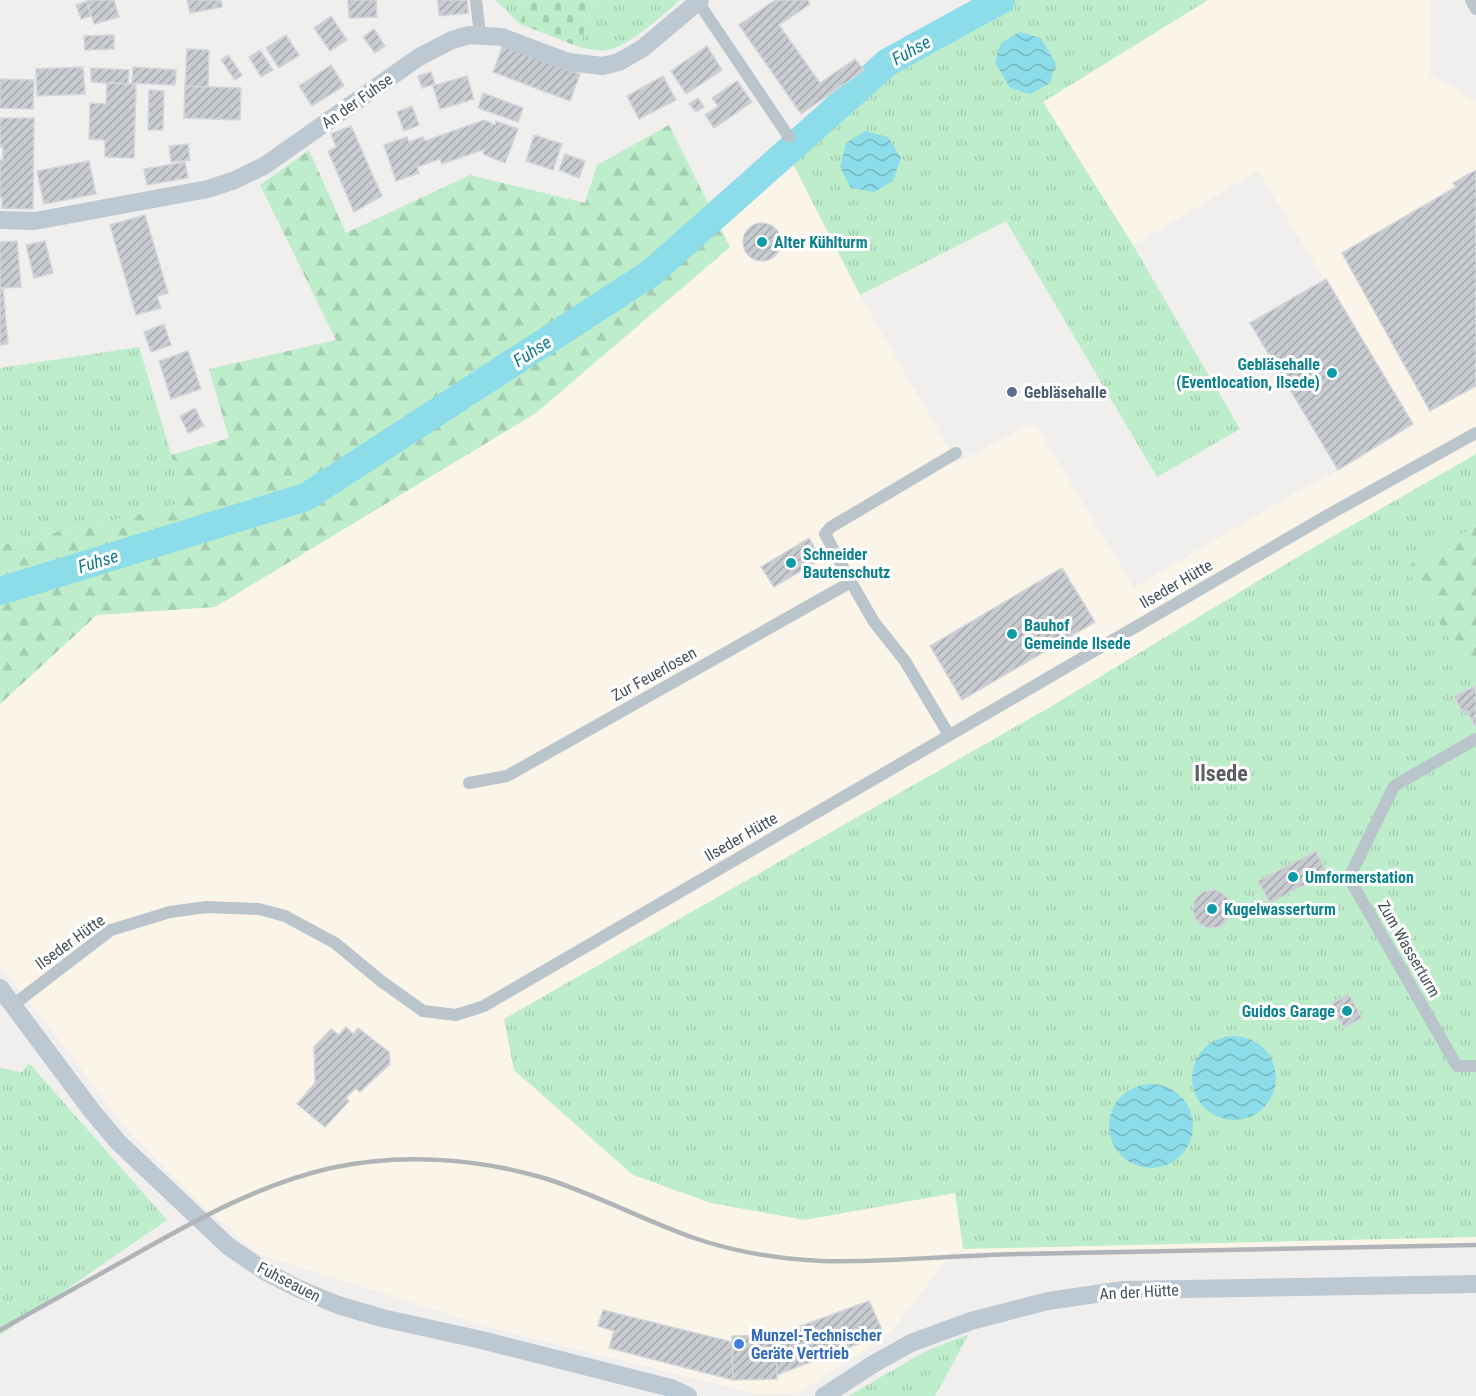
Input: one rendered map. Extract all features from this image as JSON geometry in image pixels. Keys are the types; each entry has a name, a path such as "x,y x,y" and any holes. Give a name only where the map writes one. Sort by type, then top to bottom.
{"street":[{"path":"476,0 480,34"},
{"path":"1471,0 1476,9"},
{"name":"An der Fuhse","path":"0,220 34,221 208,189 235,180 264,166 419,57 452,40 480,34 502,37 568,62 603,66 619,62 643,48 699,1 789,137"},
{"name":"Ilseder Hütte","path":"13,1005 111,930 170,912 206,908 259,909 285,916 335,943 381,981 423,1011 456,1016 484,1006 1328,515 1476,433"},
{"path":"950,735 905,661 874,622 825,534 831,526 956,453"},
{"name":"Zur Feuerlosen","path":"469,783 507,776 851,582"},
{"name":"Zum Wasserturm","path":"1476,739 1394,786 1350,878 1457,1066 1476,1066"},
{"name":"Fuhseauen","path":"0,988 118,1142 228,1246 266,1272 297,1288 349,1308 671,1388 688,1396"},
{"name":"An der Hütte","path":"824,1396 874,1363 911,1344 971,1321 1048,1301 1123,1290 1476,1284"}],"shaded area":[{"path":"1208,0 1431,0 1430,75 1476,102 1476,1245 952,1253 891,1332 799,1393 757,1394 495,1329 259,1254 199,1203 127,1130 59,1039 0,967 0,704 97,615 215,607 729,248 718,226 791,160 860,295 957,463 1034,422 1134,588 1284,499 1338,470 1413,424 1258,171 1133,245 1043,102"}],"green space":[{"path":"495,0 528,0 520,24"},
{"path":"528,0 594,0 579,47 520,24"},
{"path":"594,0 680,0 625,43 607,50 593,50 579,47"},
{"path":"1013,0 1208,0 1043,102 1133,245 1240,429 1157,477 1006,221 860,295 791,160 890,67"},
{"path":"669,125 730,247 536,413 215,607 97,615 0,704 0,545 185,504 171,455 229,438 209,369 336,340 260,185 309,150 346,233 470,175 585,203 597,165"},
{"path":"139,347 186,504 0,545 0,368"},
{"path":"1476,454 1476,1237 963,1249 955,1193 805,1220 711,1203 633,1175 514,1070 504,1019 1050,707 1311,549"},
{"path":"1476,526 1476,659 1465,665 1406,567"},
{"path":"29,1063 167,1220 0,1335 0,1068 22,1072"},
{"path":"969,1334 935,1396 848,1396 924,1352"}],"water":[{"path":"1020,32 1041,38 1056,64 1050,83 1030,94 1010,88 995,62 1001,43"},
{"path":"865,131 888,137 901,158 893,181 874,192 851,188 840,167 846,143"},
{"path":"1234,1036 1250,1039 1264,1048 1273,1062 1276,1078 1273,1094 1264,1108 1250,1117 1234,1120 1218,1117 1204,1108 1195,1094 1192,1078 1195,1062 1204,1048 1218,1039"},
{"path":"1151,1084 1167,1087 1181,1096 1190,1110 1193,1126 1190,1142 1181,1156 1167,1165 1151,1168 1135,1165 1121,1156 1112,1142 1109,1126 1112,1110 1121,1096 1135,1087"}],"building":[{"path":"114,0 119,17 94,24 87,1"},
{"path":"187,0 221,0 222,7 190,13"},
{"path":"348,0 376,0 377,17 349,18"},
{"path":"438,0 467,0 468,13 439,16"},
{"path":"775,0 808,0 810,4 779,25 820,83 855,59 864,70 801,114 739,25"},
{"path":"87,1 91,16 81,19 76,5"},
{"path":"331,16 347,40 330,51 314,28"},
{"path":"374,29 385,46 375,53 363,37"},
{"path":"114,35 114,49 85,50 84,36"},
{"path":"286,35 299,55 279,68 266,48"},
{"path":"503,45 580,74 570,101 493,72"},
{"path":"707,46 722,70 686,94 671,71"},
{"path":"187,49 209,50 208,87 185,86"},
{"path":"260,50 273,70 261,77 249,57"},
{"path":"228,55 242,75 235,80 221,60"},
{"path":"331,65 344,86 312,106 299,86"},
{"path":"83,67 85,94 37,96 36,69"},
{"path":"133,67 176,70 175,85 132,83"},
{"path":"91,68 129,70 128,84 91,82"},
{"path":"431,72 435,84 422,88 418,76"},
{"path":"467,76 474,99 440,109 433,86"},
{"path":"663,76 676,100 639,119 627,96"},
{"path":"0,79 34,80 33,109 0,108"},
{"path":"737,81 752,102 714,128 705,115 718,106 712,98"},
{"path":"107,83 136,84 134,158 105,157 105,140 89,139 90,103 106,104"},
{"path":"185,86 241,88 240,120 184,118"},
{"path":"149,90 164,91 163,130 148,130"},
{"path":"483,93 523,108 518,122 478,108"},
{"path":"698,98 704,107 696,112 689,104"},
{"path":"412,106 419,125 404,131 397,112"},
{"path":"0,118 34,118 33,209 2,208 0,160 3,160 3,147 0,147"},
{"path":"484,120 495,125 496,121 518,129 505,163 483,154 485,149 442,164 440,159 417,167 419,173 396,181 384,145 407,137 409,142 423,137 425,141"},
{"path":"351,126 382,196 354,212 328,151 336,147 331,134"},
{"path":"534,135 562,144 553,170 526,161"},
{"path":"188,144 190,160 171,162 169,146"},
{"path":"565,154 585,161 579,178 559,170"},
{"path":"89,161 96,194 44,204 37,171"},
{"path":"185,162 188,178 147,185 144,169"},
{"path":"1476,170 1476,386 1430,411 1342,253 1456,187 1453,183"},
{"path":"145,215 168,293 157,296 161,308 136,315 110,225"},
{"name":"Alter Kühlturm","path":"762,223 776,228 781,242 776,256 762,261 748,256 743,242 748,228"},
{"path":"17,241 21,287 0,288 0,242"},
{"path":"45,241 53,273 34,278 26,245"},
{"name":"Gebläsehalle (Eventlocation, Ilsede)","path":"1326,279 1413,424 1338,470 1250,323"},
{"path":"0,288 3,288 8,344 0,345"},
{"path":"164,324 171,345 151,352 144,332"},
{"path":"188,351 201,389 171,399 159,361"},
{"path":"195,408 204,426 188,433 180,416"},
{"name":"Schneider Bautenschutz","path":"809,538 821,559 774,587 761,567"},
{"name":"Bauhof Gemeinde Ilsede","path":"1062,568 1095,622 962,700 930,646"},
{"path":"1476,686 1475,726 1467,711 1463,713 1454,696"},
{"name":"Umformerstation","path":"1316,851 1327,873 1270,903 1258,881"},
{"name":"Kugelwasserturm","path":"1212,890 1226,895 1231,909 1226,923 1212,928 1198,923 1193,909 1198,895"},
{"name":"Guidos Garage","path":"1349,994 1362,1018 1344,1028 1331,1004"},
{"path":"346,1027 353,1034 358,1028 389,1052 390,1064 360,1092 356,1088 346,1098 349,1101 325,1127 297,1104 315,1083 314,1047 331,1029 339,1035"},
{"path":"869,1301 884,1334 777,1375 776,1335"},
{"path":"603,1310 732,1342 733,1380 609,1348 614,1331 598,1326"},
{"path":"776,1335 777,1379 733,1380 732,1336"}],"waterway":[{"name":"Fuhse","path":"0,591 306,497 651,273 888,62 1001,0"}],"railway":[{"path":"0,1330 229,1204 305,1175 357,1163 384,1160 465,1162 518,1171 563,1184 675,1231 710,1243 773,1257 806,1260 872,1261 1022,1254 1476,1245"}],"place":[{"name":"Alter Kühlturm","path":"762,242"},
{"name":"Gebläsehalle (Eventlocation, Ilsede)","path":"1332,373"},
{"name":"Gebläsehalle","path":"1012,392"},
{"name":"Schneider Bautenschutz","path":"791,563"},
{"name":"Bauhof Gemeinde Ilsede","path":"1012,634"},
{"name":"Umformerstation","path":"1293,877"},
{"name":"Kugelwasserturm","path":"1212,909"},
{"name":"Guidos Garage","path":"1347,1011"},
{"name":"Munzel-Technischer Geräte Vertrieb","path":"739,1344"}],"district":[{"name":"Ilsede","path":"1221,773"}]}
